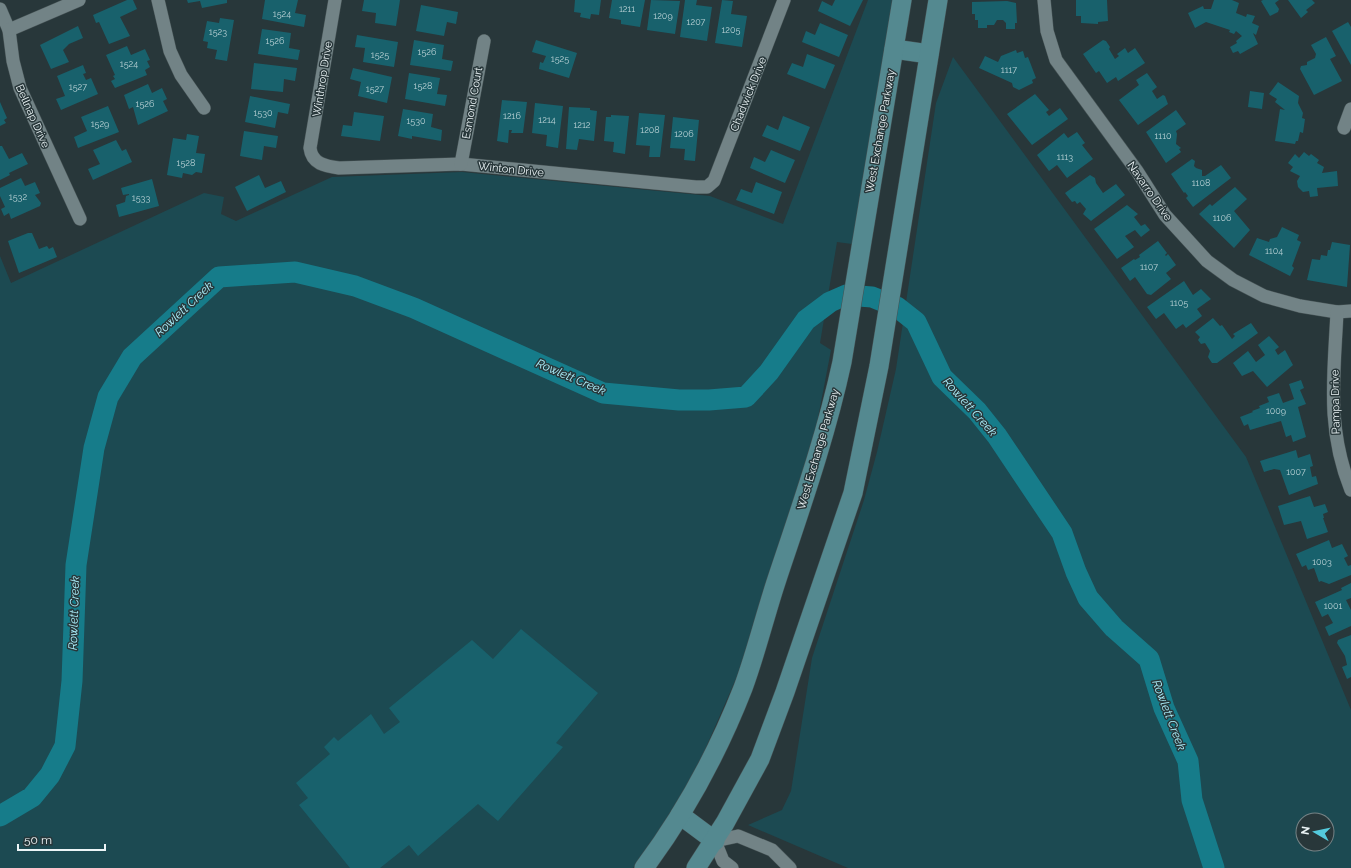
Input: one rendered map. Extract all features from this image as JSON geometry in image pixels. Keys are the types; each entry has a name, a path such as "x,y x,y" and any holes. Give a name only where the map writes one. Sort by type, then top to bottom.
{"main road":[{"name":"West Exchange Parkway","path":"644,868 680,815 701,779 725,731 754,656 771,596 815,467 834,398 842,362 902,0"},
{"path":"696,868 740,797 760,759 804,637 853,493 879,366 938,0"},
{"path":"894,49 929,54"},
{"path":"680,815 714,841"}],"street":[{"path":"10,30 79,0"},
{"path":"158,0 170,51 181,75 204,108"},
{"name":"Winthrop Drive","path":"313,158 310,148 335,0"},
{"name":"Chadwick Drive","path":"710,186 722,162 784,0"},
{"name":"Navarro Drive","path":"1044,0 1047,31 1056,60 1165,215 1207,261 1233,280 1264,296 1300,306 1337,312 1351,311"},
{"name":"Bellnap Drive","path":"0,9 10,30 13,61 20,88 80,219"},
{"name":"Esmond Court","path":"461,164 484,41"},
{"path":"1344,128 1351,109"},
{"name":"Winton Drive","path":"313,158 321,164 339,168 461,164 696,187 710,186"},
{"name":"Pampa Drive","path":"1337,312 1334,420 1342,466 1351,490"},
{"path":"732,868 723,861 714,841 738,836 772,850 790,868"}],"shaded area":[{"path":"868,0 893,0 852,244 837,242 820,343 831,350 812,449 742,665 704,752 670,818 633,868 0,868 0,256 11,283 204,193 224,197 221,214 236,221 332,177 462,172 710,196 783,224"},
{"path":"953,57 1246,457 1351,710 1351,868 848,868 748,825 782,810 791,791 812,658 864,500 877,452 896,369 936,103"}],"building":[{"path":"127,0 133,0 137,9 120,17 130,36 109,44 99,22 96,23 93,15"},
{"path":"187,0 227,0 227,3 202,8 200,1 188,3"},
{"path":"265,0 298,0 295,13 306,15 304,27 262,19"},
{"path":"364,0 400,0 396,26 375,23 376,13 362,11"},
{"path":"575,0 601,0 599,15 591,14 590,19 580,17 581,13 574,12"},
{"path":"612,0 645,0 640,27 621,24 621,20 609,18"},
{"path":"651,0 680,1 675,34 647,30"},
{"path":"685,0 697,0 696,5 712,7 707,41 680,37"},
{"path":"722,0 733,1 731,14 747,16 742,47 715,43"},
{"path":"835,0 863,0 850,26 818,11 822,1 832,6"},
{"path":"1076,0 1107,0 1108,21 1098,22 1098,24 1081,23 1081,16 1076,16"},
{"path":"1214,0 1232,0 1239,3 1236,13 1246,17 1247,14 1255,16 1252,23 1259,26 1256,35 1253,33 1258,44 1240,54 1238,51 1233,53 1230,47 1237,43 1236,41 1242,36 1236,31 1234,34 1229,32 1230,30 1206,22 1195,28 1188,13 1203,6 1204,9 1211,9"},
{"path":"1279,0 1275,3 1279,9 1278,12 1270,16 1261,1"},
{"path":"1288,0 1312,0 1315,3 1306,10 1308,12 1301,18"},
{"path":"1007,1 1016,3 1017,23 1015,23 1015,29 1006,29 1006,23 1003,20 997,20 994,25 987,25 987,28 978,28 978,20 975,20 975,14 972,14 972,2"},
{"path":"421,5 458,12 456,24 447,22 444,36 416,31"},
{"path":"220,18 234,20 227,61 215,59 217,50 207,48 208,42 203,41 207,21 219,23"},
{"path":"1348,22 1351,27 1351,65 1332,31"},
{"path":"820,23 848,35 839,57 802,42 806,31 815,35"},
{"path":"78,26 83,38 69,44 63,50 69,62 51,69 40,45"},
{"path":"262,29 291,33 289,48 300,50 298,60 258,54"},
{"path":"357,35 398,42 394,67 363,62 365,48 355,47"},
{"path":"1326,37 1336,56 1330,59 1342,81 1314,95 1300,69 1301,66 1307,65 1307,62 1315,58 1316,54 1311,45"},
{"path":"414,40 444,45 442,59 453,61 451,71 410,65"},
{"path":"536,40 577,53 569,78 539,69 540,62 543,63 546,56 532,52"},
{"path":"1103,40 1106,41 1110,47 1109,49 1115,59 1119,56 1117,54 1125,48 1128,53 1135,48 1145,63 1118,81 1116,77 1107,83 1099,71 1096,73 1083,54"},
{"path":"127,46 131,55 145,49 150,60 147,61 150,67 145,70 147,75 115,88 111,81 115,79 113,76 115,75 106,55"},
{"path":"1016,50 1017,53 1023,51 1025,58 1028,57 1036,78 1032,80 1033,83 1019,90 1013,87 1012,83 979,68 985,56 998,62 1001,56"},
{"path":"807,54 835,65 825,89 787,74 792,63 803,67"},
{"path":"254,63 297,68 295,81 284,79 283,92 251,89"},
{"path":"83,65 86,73 83,74 86,80 91,78 98,94 61,110 56,99 65,96 57,76"},
{"path":"353,68 392,77 387,103 358,96 361,82 350,79"},
{"path":"409,73 440,78 437,94 447,95 445,106 405,99"},
{"path":"1147,73 1157,87 1152,91 1157,99 1163,95 1165,96 1168,104 1138,125 1119,100 1139,85 1136,80"},
{"path":"1278,82 1299,96 1298,103 1303,113 1302,118 1305,119 1303,133 1300,132 1298,141 1296,141 1295,144 1275,141 1280,109 1285,110 1275,102 1277,99 1269,94"},
{"path":"148,84 152,93 162,88 167,99 163,101 168,111 138,125 133,107 129,109 124,95"},
{"path":"1250,91 1264,93 1262,109 1248,107"},
{"path":"1035,94 1049,110 1046,112 1049,116 1060,108 1068,119 1032,145 1007,114"},
{"path":"250,96 290,104 288,114 278,112 275,128 245,122"},
{"path":"502,100 527,102 523,133 511,133 512,130 509,130 508,143 497,141"},
{"path":"0,102 7,118 4,120 6,123 0,126"},
{"path":"535,103 563,106 558,148 546,146 547,135 532,133"},
{"path":"108,106 119,132 78,148 74,137 87,131 81,117"},
{"path":"569,107 590,108 590,110 597,111 594,141 579,139 577,150 566,149"},
{"path":"403,109 433,114 431,127 442,130 441,141 412,136 412,139 398,136"},
{"path":"1176,110 1186,124 1176,131 1176,144 1181,148 1179,149 1181,152 1166,163 1146,132"},
{"path":"354,112 384,116 380,141 341,136 343,125 352,126"},
{"path":"639,113 665,115 660,157 649,157 650,146 636,145"},
{"path":"611,115 629,116 625,154 613,152 614,142 604,141 606,117 611,117"},
{"path":"783,116 810,127 800,151 762,136 767,125 778,130"},
{"path":"673,117 699,120 695,161 684,160 685,149 670,148"},
{"path":"244,131 278,136 276,148 264,146 262,160 240,156"},
{"path":"1077,132 1085,143 1082,145 1093,159 1067,178 1057,165 1049,171 1037,155 1064,133 1068,138"},
{"path":"187,134 199,136 196,153 205,154 202,173 196,172 192,175 183,173 182,178 167,175 173,138 186,140"},
{"path":"116,140 122,151 126,149 132,162 93,180 88,169 100,164 93,150"},
{"path":"0,146 2,146 9,159 22,153 28,164 9,173 10,175 0,180"},
{"path":"771,150 795,160 785,183 750,168 754,157 765,162"},
{"path":"1304,152 1309,156 1311,154 1319,160 1317,163 1324,167 1322,173 1337,171 1338,186 1317,188 1318,196 1310,197 1309,191 1303,192 1298,187 1297,181 1300,176 1290,171 1293,167 1288,163 1295,154 1299,158"},
{"path":"1192,159 1195,161 1194,166 1202,170 1202,176 1205,176 1221,165 1231,178 1193,207 1186,198 1188,196 1185,192 1184,193 1171,174"},
{"path":"259,175 265,188 281,181 286,192 247,211 235,187"},
{"path":"1090,175 1095,178 1096,183 1103,193 1116,184 1125,195 1091,221 1083,214 1086,209 1080,202 1077,204 1075,201 1072,202 1065,193"},
{"path":"21,178 25,186 35,182 40,193 35,195 41,203 40,206 11,219 9,213 4,216 1,209 5,207 0,196 0,188"},
{"path":"152,179 159,206 119,217 116,205 125,202 126,196 129,195 123,195 121,188"},
{"path":"756,182 782,192 774,214 736,200 741,189 752,193"},
{"path":"1235,187 1247,199 1234,211 1250,230 1234,248 1199,214 1210,204 1212,206"},
{"path":"1127,205 1138,214 1134,217 1141,226 1145,224 1150,230 1141,237 1135,230 1125,236 1134,247 1117,259 1094,229"},
{"path":"1282,227 1299,235 1297,240 1301,242 1292,266 1294,268 1290,276 1249,255 1257,238 1269,242 1270,239 1277,237"},
{"path":"28,233 32,233 39,249 47,246 49,249 53,247 57,257 19,273 8,241"},
{"path":"1158,241 1167,253 1165,255 1166,256 1168,254 1176,265 1166,273 1171,279 1151,295 1147,294 1135,277 1130,281 1121,268 1134,259 1135,260 1140,257 1139,255"},
{"path":"1332,242 1350,245 1347,287 1307,280 1312,259 1320,260 1321,255 1327,256"},
{"path":"1184,281 1193,295 1201,289 1211,299 1197,309 1202,316 1186,328 1183,324 1176,329 1164,313 1156,319 1147,307"},
{"path":"1213,318 1220,326 1222,325 1232,339 1235,336 1233,334 1251,323 1258,333 1217,363 1212,363 1208,357 1210,351 1205,343 1201,344 1198,340 1200,337 1195,332"},
{"path":"1269,336 1279,347 1275,350 1278,355 1285,350 1293,365 1267,387 1253,371 1242,376 1233,363 1248,351 1256,362 1265,355 1258,345"},
{"path":"1301,380 1304,388 1300,390 1306,404 1298,407 1306,437 1293,442 1291,435 1286,437 1281,421 1250,430 1248,424 1244,426 1240,417 1253,412 1252,411 1260,408 1259,406 1269,402 1267,397 1279,393 1283,403 1294,399 1289,384"},
{"path":"1296,450 1298,458 1310,454 1313,466 1310,467 1312,477 1316,476 1318,484 1289,495 1280,470 1274,469 1264,472 1260,461"},
{"path":"1310,496 1314,507 1325,504 1328,512 1323,514 1323,518 1328,532 1307,539 1301,521 1284,525 1278,506"},
{"path":"1329,540 1332,548 1342,544 1348,556 1344,558 1348,566 1351,565 1351,575 1329,584 1321,581 1319,582 1314,568 1308,570 1306,565 1302,567 1296,554"},
{"path":"1351,583 1351,598 1346,600 1351,610 1351,626 1329,636 1325,627 1333,623 1328,614 1322,617 1315,602 1342,590 1341,588"},
{"path":"521,629 598,693 556,743 563,747 498,821 478,804 418,856 409,845 380,868 350,868 299,805 308,798 296,783 330,754 324,747 334,737 338,741 371,714 384,734 400,722 389,708 472,640 493,659"},
{"path":"1351,635 1351,677 1347,679 1342,667 1347,665 1345,656 1337,643 1338,640"}],"waterway":[{"name":"Rowlett Creek","path":"0,816 32,797 50,775 65,746 72,681 76,565 94,448 108,397 132,357 219,277 295,272 355,286 414,308 603,393 679,400 709,400 746,397 769,372 806,320 830,302 846,295 872,297 897,307 916,322 942,377 977,411 997,436 1062,533 1076,572 1088,598 1114,628 1149,659 1164,708 1188,761 1192,800 1214,868"}]}
